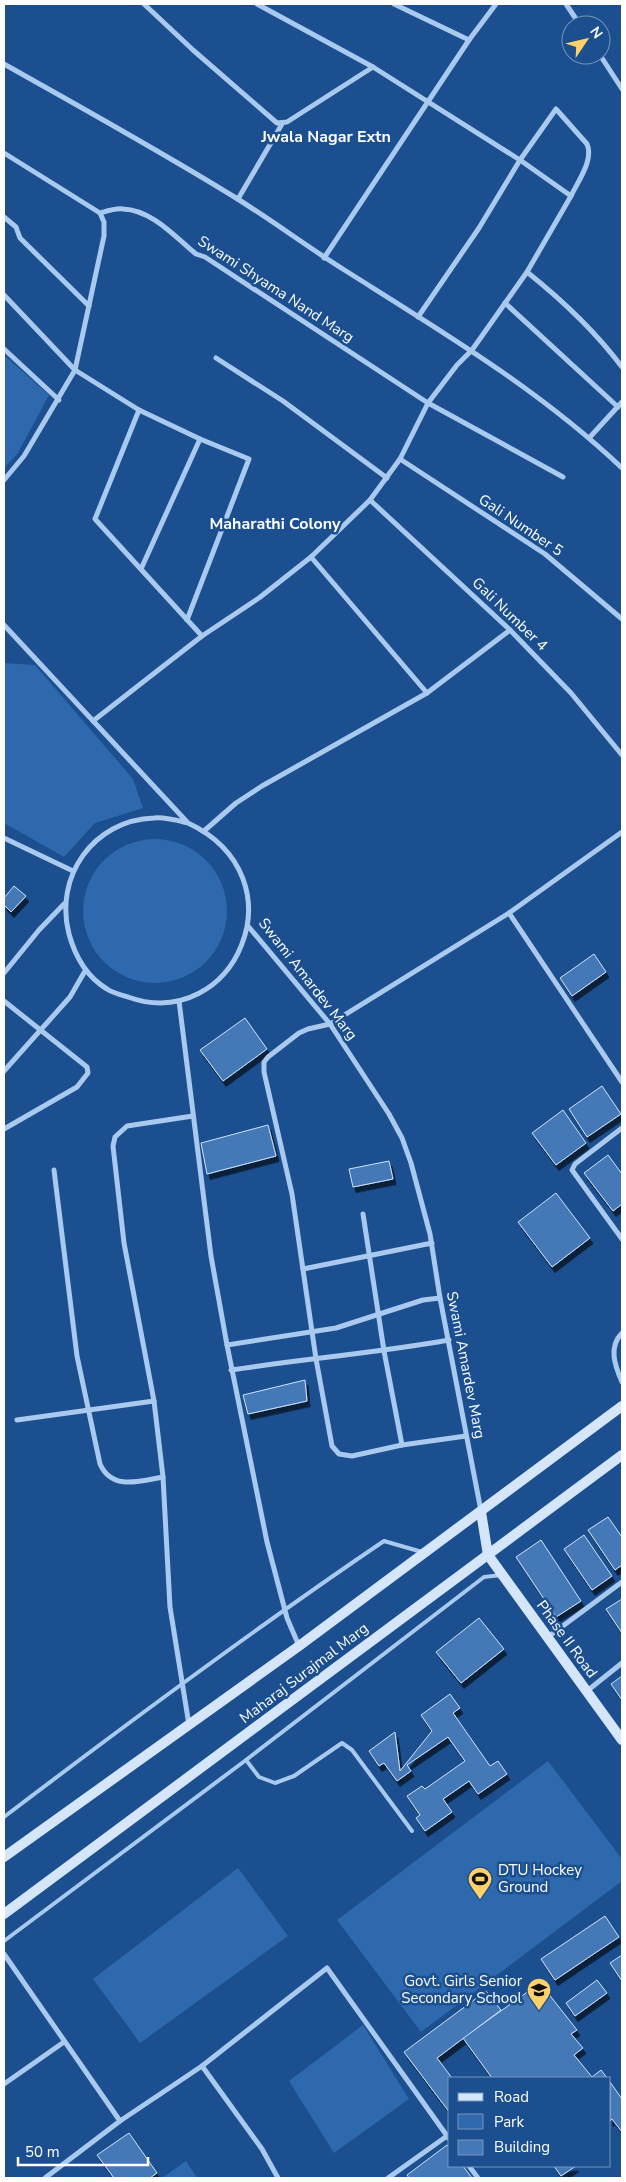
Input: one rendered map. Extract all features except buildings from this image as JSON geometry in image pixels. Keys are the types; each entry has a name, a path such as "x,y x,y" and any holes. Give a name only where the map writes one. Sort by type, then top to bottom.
{"main road":[{"path":"4,1857 299,1646 622,1406"},
{"name":"Maharaj Surajmal Marg","path":"4,1914 622,1455"},
{"path":"481,1512 488,1555"},
{"name":"Phase II Road","path":"488,1555 622,1740"}],"street":[{"path":"145,4 273,121 282,124"},
{"path":"257,4 373,67 520,160 572,196"},
{"path":"394,4 469,40"},
{"path":"324,258 469,40 496,4"},
{"path":"566,4 573,15"},
{"path":"4,64 136,137 238,199 324,258 472,350 590,437 622,468"},
{"path":"606,65 622,89"},
{"path":"238,199 282,124 373,67"},
{"path":"93,721 202,636 259,598 311,557 370,500 387,478 400,459 428,402 457,365 472,350 527,272 572,196 589,159 590,151 587,144 556,108 520,160 479,228 418,317"},
{"path":"4,153 100,212 104,222 104,236 75,370 59,400 24,456 4,480"},
{"name":"Swami Shyama Nand Marg","path":"100,212 122,208 149,216 196,254 205,257 428,402 563,476"},
{"path":"4,217 16,227 20,238 89,306"},
{"path":"527,272 558,298 598,338 622,367"},
{"path":"4,295 75,370 139,410 200,439 249,459 187,620"},
{"path":"505,303 618,407"},
{"path":"4,348 59,400"},
{"path":"216,358 283,402 387,478"},
{"path":"590,437 622,402"},
{"path":"139,410 95,519 202,636"},
{"path":"141,569 200,439"},
{"name":"Gali Number 5","path":"400,459 545,554 622,619"},
{"name":"Gali Number 4","path":"370,500 510,630 571,693 622,755"},
{"path":"311,557 427,693"},
{"name":"Swami Amardev Marg","path":"4,627 188,823 204,831 219,842 231,855 244,880 249,901 248,926 330,1024 389,1114 402,1138 414,1172 432,1243 440,1298 481,1512"},
{"path":"204,831 236,803 262,786 427,693 510,630"},
{"path":"188,823 154,818 134,820 102,835 85,851 73,871 65,903 65,918 72,945 85,970 108,990 141,1002 179,1001 207,988 224,974 242,947 248,926"},
{"path":"466,1436 402,1445 352,1456 339,1454 334,1450 316,1359 292,1194 264,1072 264,1062 299,1033 308,1028 330,1024 509,913 622,832"},
{"path":"4,838 73,871"},
{"path":"4,973 39,930 65,903"},
{"path":"509,913 622,1082"},
{"path":"4,1071 70,997 85,970"},
{"path":"179,1001 211,1256 231,1370 267,1542 284,1608 299,1646"},
{"path":"4,1002 87,1067 88,1073 77,1087 4,1130"},
{"path":"189,1725 170,1607 163,1477 154,1401 124,1243 114,1146 115,1137 128,1126 193,1116"},
{"path":"622,1128 574,1164 572,1170 622,1239"},
{"path":"54,1170 77,1356 87,1411 100,1464 109,1477 127,1483 163,1477"},
{"path":"363,1214 384,1351 402,1445"},
{"path":"303,1269 432,1243"},
{"path":"227,1345 336,1328 423,1300 440,1298"},
{"path":"622,1333 617,1338 614,1348 614,1362 622,1382"},
{"path":"231,1370 285,1361 384,1351 449,1340"},
{"path":"17,1420 154,1401"},
{"path":"548,1637 622,1582"},
{"path":"587,1691 622,1663"},
{"path":"4,1954 120,2121"},
{"path":"44,2178 120,2121 202,2066 327,1968 448,2138 388,2178"},
{"path":"4,2084 64,2042"},
{"path":"202,2066 262,2149 278,2178"},
{"path":"470,2167 478,2178"}],"lane":[{"path":"4,1817 182,1682 284,1608 384,1541 425,1553"},
{"path":"4,1941 246,1760 484,1577 503,1575"},
{"path":"246,1760 259,1777 275,1783 294,1776 342,1743 352,1750 412,1831"}],"green space":[{"path":"4,355 49,395 18,453 4,468"},
{"path":"4,663 35,665 133,779 143,808 95,823 64,857 4,823"},
{"path":"155,839 183,844 206,860 222,883 227,911 222,939 206,962 183,978 155,983 127,978 104,962 88,939 83,911 88,883 104,860 127,844"},
{"name":"DTU Hockey Ground","path":"548,1761 622,1859 622,1881 421,2032 337,1920"},
{"path":"238,1868 288,1936 140,2043 93,1979"},
{"path":"363,2025 409,2099 334,2153 289,2081"},
{"path":"186,2161 197,2178 162,2178"}],"place":[{"name":"DTU Hockey Ground","path":"480,1900"},
{"name":"Govt. Girls Senior Secondary School","path":"539,2011"}],"district":[{"name":"Jwala Nagar Extn","path":"326,137"},
{"name":"Maharathi Colony","path":"275,524"}]}
